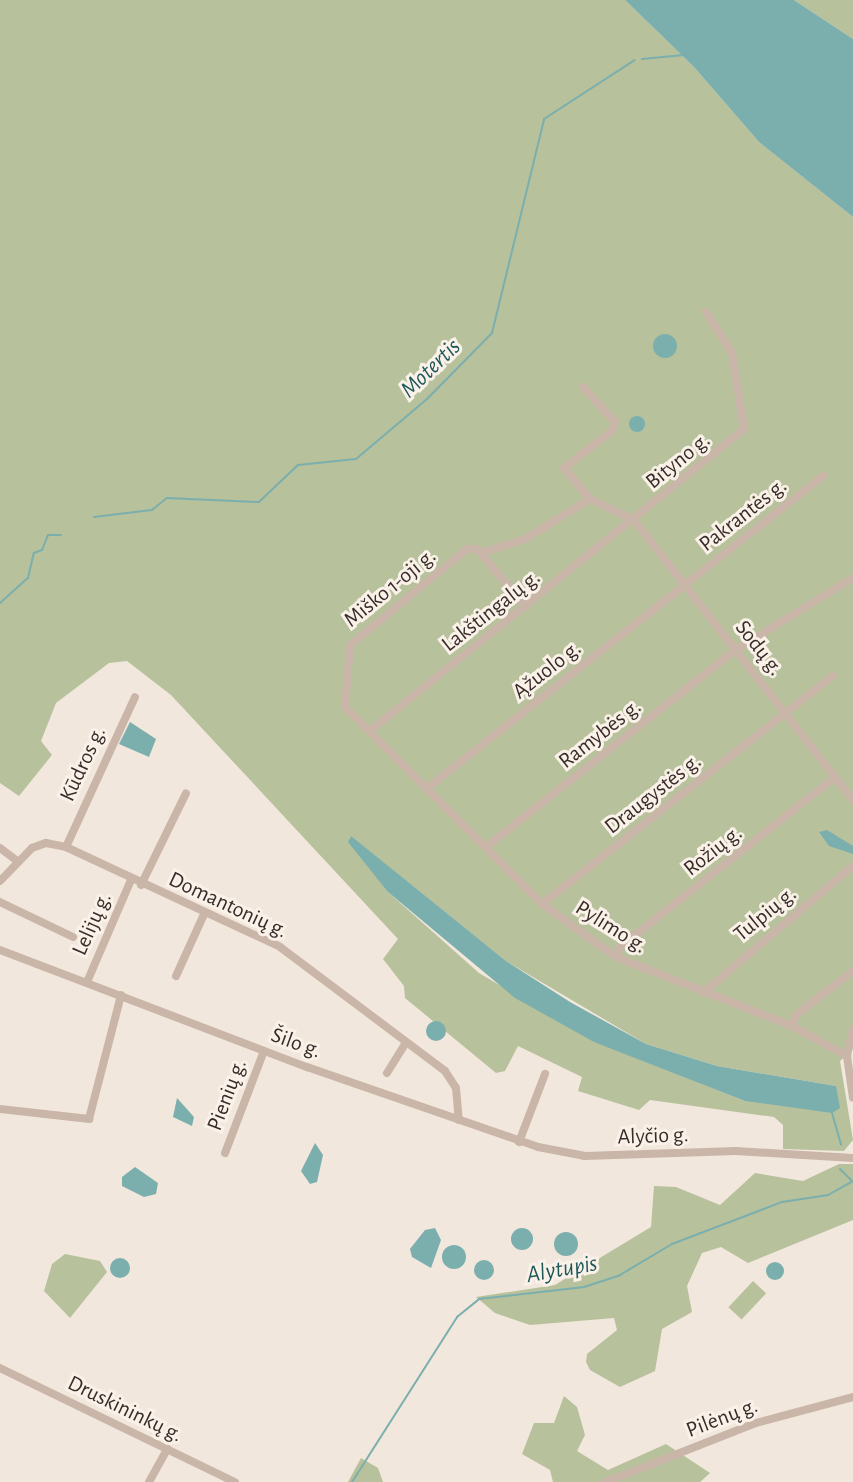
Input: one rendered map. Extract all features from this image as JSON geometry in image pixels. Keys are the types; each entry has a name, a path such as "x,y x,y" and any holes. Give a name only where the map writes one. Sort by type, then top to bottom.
{"street":[{"name":"Bityno g.","path":"634,520 744,429 732,353 706,312"},
{"path":"583,387 615,422 613,430 564,468 590,499 634,520"},
{"name":"Pakrantės g.","path":"686,583 823,476"},
{"path":"526,607 478,550 525,539 590,499"},
{"name":"Sodų g.","path":"634,520 686,583 853,800"},
{"name":"Lakštingalų g.","path":"370,730 634,520"},
{"name":"Miško 1-oji g.","path":"370,730 342,698 350,645 478,550"},
{"name":"Ramybės g.","path":"486,847 736,649 853,579"},
{"name":"Ąžuolo g.","path":"430,786 686,583"},
{"name":"Draugystės g.","path":"542,904 832,676"},
{"name":"Kūdros g.","path":"66,847 135,697"},
{"name":"Pylimo g.","path":"370,730 430,786 542,904 616,957 792,1026 847,1056"},
{"name":"Rožių g.","path":"616,957 621,947 835,777"},
{"name":"Lelijų g.","path":"141,885 186,793"},
{"name":"Domantonių g.","path":"0,881 17,861 39,844 66,847 141,885 280,947 452,1079 459,1120"},
{"path":"0,848 17,861"},
{"name":"Tulpių g.","path":"703,993 853,866"},
{"name":"Lelijų g.","path":"87,982 131,880"},
{"path":"0,903 72,937"},
{"path":"176,976 205,912"},
{"name":"Šilo g.","path":"0,950 264,1051 459,1120"},
{"path":"792,1026 796,1015 853,971"},
{"path":"0,1109 89,1119 121,995"},
{"path":"853,1029 847,1056 853,1098"},
{"path":"387,1073 405,1043"},
{"name":"Pienių g.","path":"225,1153 264,1051"},
{"path":"519,1142 545,1074"},
{"name":"Alyčio g.","path":"459,1120 519,1142 585,1156 736,1151 853,1158"},
{"name":"Druskininkų g.","path":"0,1368 235,1482"},
{"name":"Pilėnų g.","path":"606,1482 756,1424 853,1397"},
{"path":"149,1482 167,1449"}],"green space":[{"path":"0,0 625,0 694,67 759,142 853,217 853,1049 840,1061 853,1140 844,1151 783,1149 783,1125 774,1117 650,1100 639,1110 578,1091 582,1077 518,1046 505,1071 496,1073 405,998 404,986 383,959 398,939 171,695 127,661 109,663 56,703 41,741 52,755 19,796 0,783","holes":["350,836 506,961 646,1044 717,1066 836,1086 745,1101 594,1041 479,973 388,892"]},
{"path":"794,0 853,0 853,39"},
{"path":"839,1164 853,1164 853,1220 748,1263 721,1247 702,1253 687,1286 692,1312 662,1329 655,1371 620,1387 590,1370 586,1362 587,1354 617,1330 614,1318 530,1325 495,1313 476,1297 555,1285 651,1227 654,1186 676,1187 720,1205 755,1173 803,1181"},
{"path":"65,1254 100,1261 107,1272 70,1318 44,1291 52,1264"},
{"path":"753,1281 766,1293 742,1320 728,1307"},
{"path":"564,1396 577,1407 585,1435 577,1451 608,1470 666,1444 710,1473 700,1482 553,1482 550,1470 522,1454 534,1423 554,1423"},
{"path":"361,1458 378,1468 383,1482 348,1482"}],"water":[{"path":"625,0 794,0 853,39 853,217 759,142 694,67"},
{"path":"665,334 670,335 676,341 676,351 670,357 665,358 660,357 654,351 653,346 654,341 660,335"},
{"path":"634,416 640,416 645,424 643,430 634,432 629,427 629,421"},
{"path":"130,722 156,739 149,757 119,744"},
{"path":"827,830 853,846 853,854 829,846 819,832"},
{"path":"351,836 506,961 570,1002 646,1044 717,1066 836,1086 840,1108 832,1113 745,1101 594,1042 515,998 388,892 348,842"},
{"path":"436,1021 443,1024 446,1031 443,1038 436,1041 429,1038 426,1031 429,1024"},
{"path":"177,1098 194,1117 192,1126 173,1117"},
{"path":"315,1143 323,1155 317,1182 310,1184 301,1171"},
{"path":"135,1167 158,1183 156,1194 144,1197 122,1186 122,1177"},
{"path":"435,1228 441,1240 431,1268 412,1257 410,1249 425,1230"},
{"path":"522,1228 530,1231 533,1239 530,1247 522,1250 514,1247 511,1239 514,1231"},
{"path":"566,1232 575,1235 578,1244 575,1253 566,1256 557,1253 554,1244 557,1235"},
{"path":"449,1245 459,1245 466,1252 466,1262 459,1269 449,1269 442,1262 442,1252"},
{"path":"120,1258 127,1261 130,1268 127,1275 120,1278 113,1275 110,1268 113,1261"},
{"path":"484,1260 491,1263 494,1270 491,1277 484,1280 477,1277 474,1270 477,1263"},
{"path":"775,1262 781,1265 784,1271 781,1277 775,1280 769,1277 766,1271 769,1265"}],"waterway":[{"name":"Motertis","path":"642,59 684,55"},
{"name":"Motertis","path":"94,517 152,510 167,498 259,502 298,465 356,459 427,399 492,333 544,119 635,60"},
{"name":"Motertis","path":"0,603 28,578 34,553 42,550 48,535 61,535"},
{"path":"832,1113 841,1145"},
{"path":"840,1169 852,1181"},
{"name":"Alytupis","path":"352,1482 457,1317 479,1299 584,1287 620,1275 672,1244 782,1202 828,1195 853,1181"}]}
